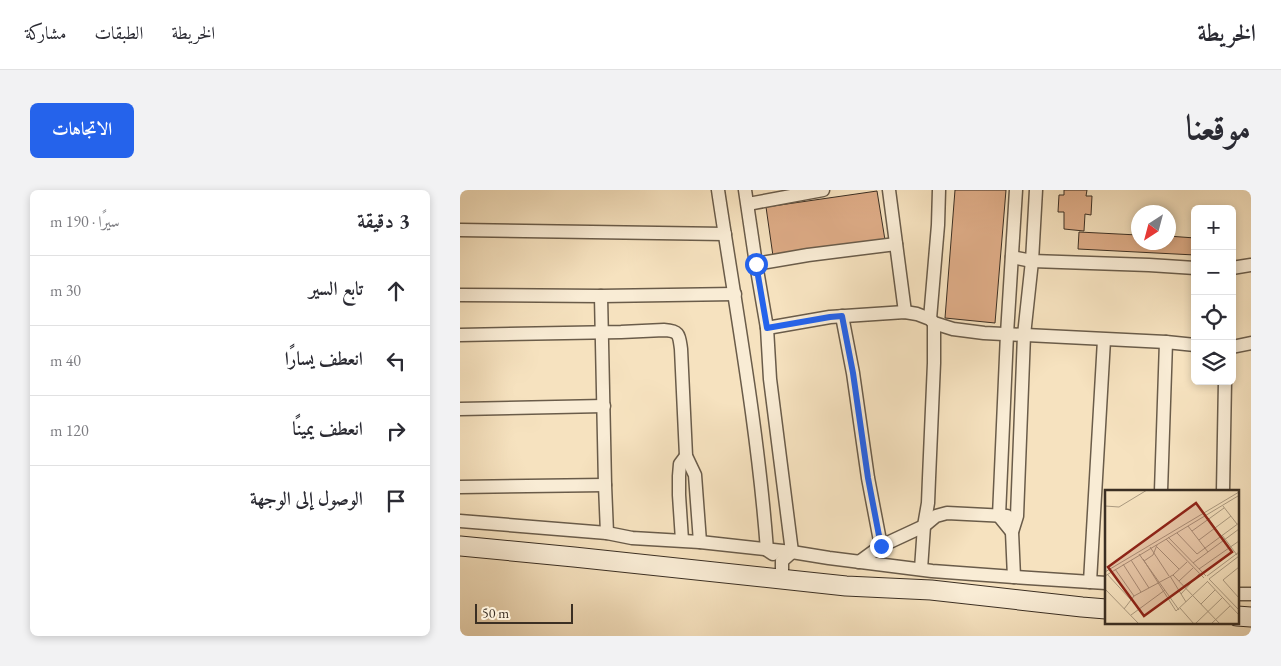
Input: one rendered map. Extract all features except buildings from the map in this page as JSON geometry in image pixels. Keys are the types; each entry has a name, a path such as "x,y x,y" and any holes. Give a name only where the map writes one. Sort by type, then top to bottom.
{"main road":[{"path":"460,546 574,557 782,570 846,586 931,590 1105,609"},
{"path":"1238,616 1251,617"}],"street":[{"path":"718,190 735,294 763,501 767,550 782,570 792,552 788,508 770,379 767,328 745,190"},
{"path":"748,204 823,190"},
{"path":"889,190 905,312"},
{"path":"921,569 924,526 928,503 932,435 934,363 932,321 939,190"},
{"path":"1012,532 999,516 1016,190"},
{"path":"1014,577 1012,532 1017,516 1024,334 1032,261 1036,190"},
{"path":"460,230 725,234"},
{"path":"756,264 896,244"},
{"path":"1012,257 1032,261 1191,268"},
{"path":"1236,267 1251,265"},
{"path":"460,295 601,296 735,294"},
{"path":"601,296 607,533"},
{"path":"767,328 830,317 905,312 917,314 953,329 984,333 1191,345"},
{"path":"842,316 881,546"},
{"path":"460,335 671,330 679,335 686,456 695,474 700,542"},
{"path":"1090,582 1104,340"},
{"path":"1160,490 1166,342"},
{"path":"1236,345 1251,343"},
{"path":"1223,490 1225,385"},
{"path":"460,409 604,406"},
{"path":"682,540 678,495 680,464 686,456"},
{"path":"460,487 605,484"},
{"path":"859,562 881,546 924,526 936,516 947,513 1017,516"},
{"path":"460,521 607,533 632,538 682,540 921,569 1105,583"},
{"path":"1238,594 1251,594"}],"route":[{"path":"756,264 767,328 842,316 881,546"}]}
